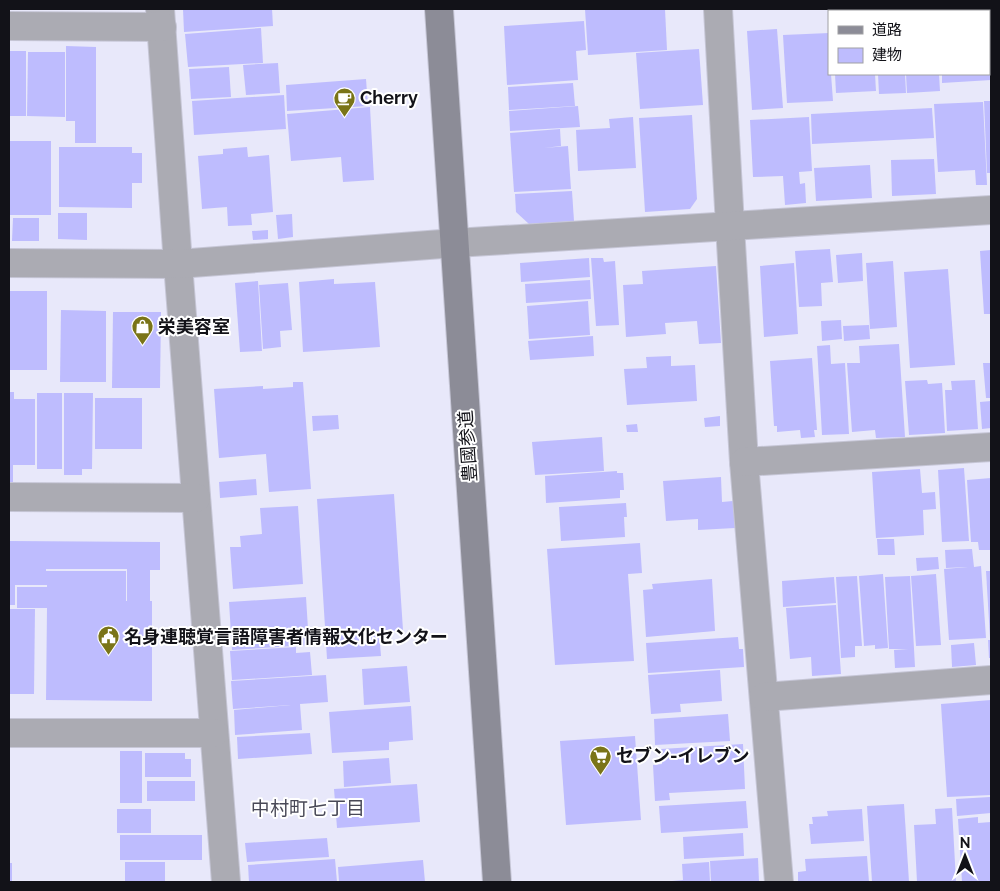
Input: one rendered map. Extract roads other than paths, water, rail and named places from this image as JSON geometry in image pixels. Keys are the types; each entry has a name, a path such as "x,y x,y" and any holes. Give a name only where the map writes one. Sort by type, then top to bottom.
{"street":[{"name":"豊國参道","path":"439,9 497,882"},
{"path":"718,9 744,462 779,882"},
{"path":"9,26 161,18 178,264 226,882"},
{"path":"9,263 178,264 455,243 991,210"},
{"path":"744,462 991,447"},
{"path":"9,497 196,498"},
{"path":"764,697 991,680"},
{"path":"9,733 214,733"}],"place":[{"name":"Cherry","path":"344,117"},
{"name":"栄美容室","path":"142,346"},
{"name":"名身連聴覚言語障害者情報文化センター","path":"108,656"},
{"name":"セブン-イレブン","path":"600,775"}],"district":[{"name":"中村町七丁目","path":"308,808"}]}
